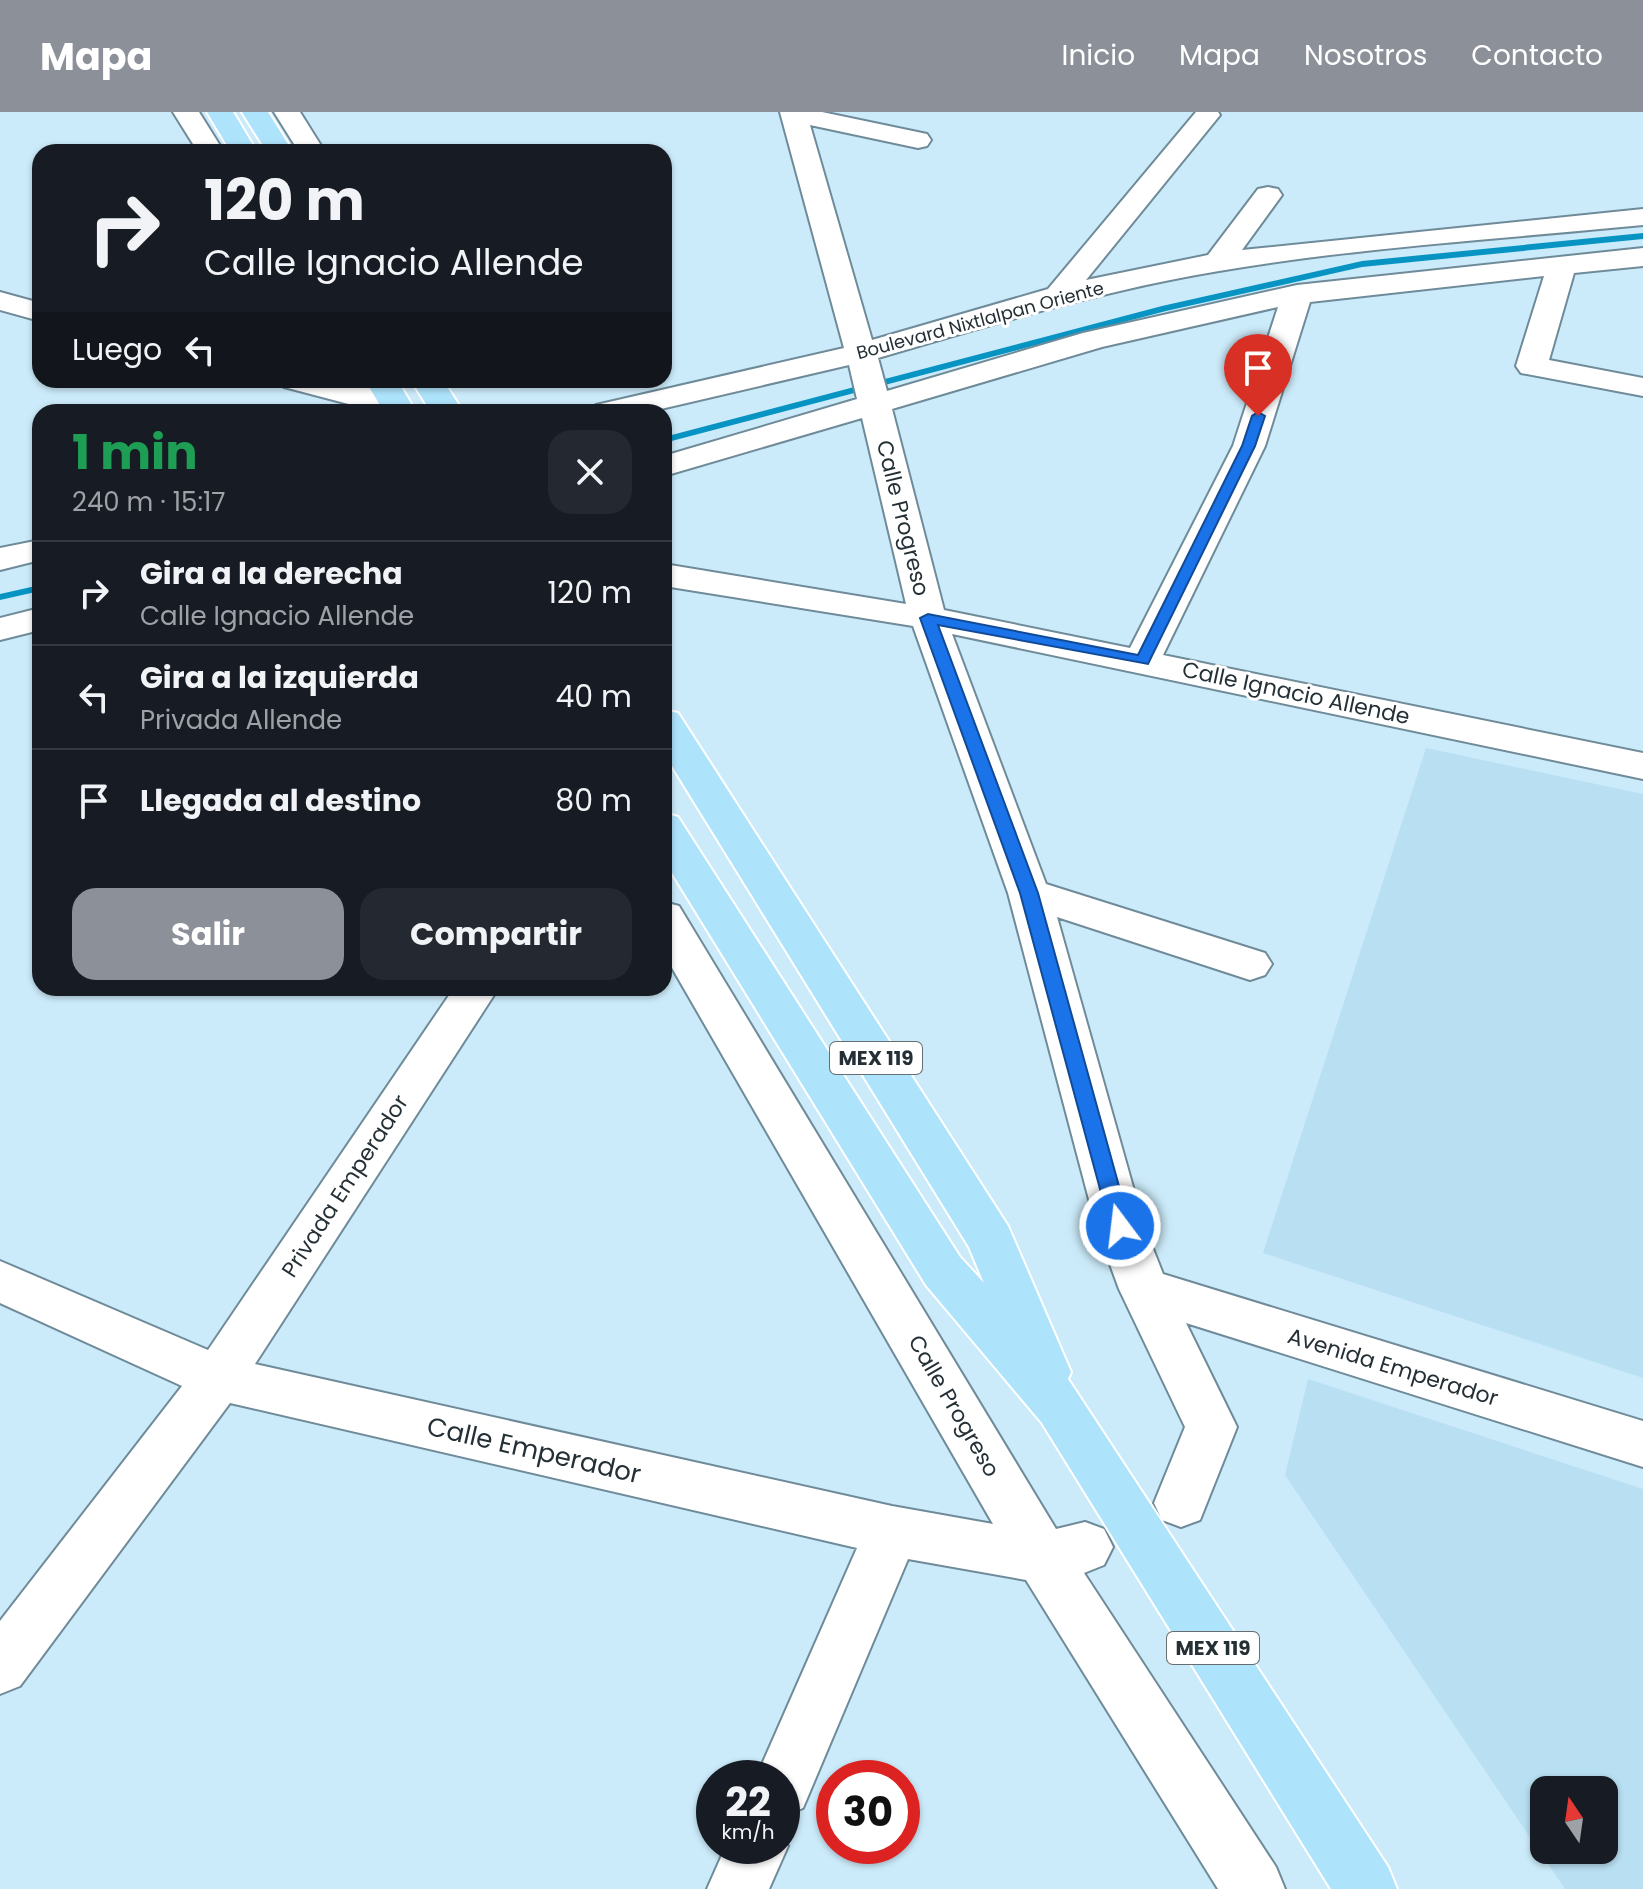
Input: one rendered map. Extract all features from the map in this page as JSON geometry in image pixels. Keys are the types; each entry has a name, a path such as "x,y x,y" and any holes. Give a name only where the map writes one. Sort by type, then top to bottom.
{"main road":[{"path":"220,112 239,144"},
{"path":"255,112 275,144"},
{"path":"367,392 387,404"},
{"name":"MEX 119","path":"672,735 991,1240 1060,1407"},
{"name":"MEX 119","path":"672,840 943,1271 1060,1407 1366,1889"}],"street":[{"path":"186,112 206,144"},
{"path":"287,112 307,144"},
{"path":"793,113 918,140"},
{"name":"Calle Progreso","path":"793,113 867,380 928,618 1029,893 1120,1226 1144,1289 1211,1427 1181,1503"},
{"path":"1059,295 1207,115"},
{"path":"1218,262 1268,195"},
{"name":"Boulevard Nixtlalpan Oriente","path":"672,404 867,380 1059,295 1218,262 1643,217"},
{"path":"672,463 867,380 1094,340 1297,294 1643,257"},
{"path":"1562,265 1532,366 1643,387"},
{"path":"1142,661 1249,446 1297,294"},
{"path":"0,301 32,310"},
{"path":"343,388 367,392"},
{"path":"0,559 32,552"},
{"name":"Calle Ignacio Allende","path":"672,576 928,618 1643,766"},
{"path":"0,629 32,621"},
{"path":"1029,893 1250,964"},
{"name":"Calle Progreso","path":"672,931 1064,1552 1254,1889"},
{"name":"Privada Emperador","path":"0,1667 218,1378 471,996"},
{"name":"Calle Emperador","path":"0,1281 218,1378 892,1531 1064,1552"},
{"name":"Avenida Emperador","path":"1144,1289 1643,1444"},
{"path":"794,1760 892,1531"},
{"path":"738,1889 749,1864"}],"shaded area":[{"path":"1426,748 1643,794 1643,1378 1263,1253"},
{"path":"1308,1379 1643,1489 1643,1889 1565,1889 1548,1864 1618,1864 1618,1776 1530,1776 1530,1837 1285,1475"}],"waterway":[{"path":"672,438 1165,308 1362,264 1643,236"},
{"path":"0,597 32,590"}],"route":[{"path":"1120,1226 1029,893 928,618 1142,661 1249,446 1258,416"}]}
